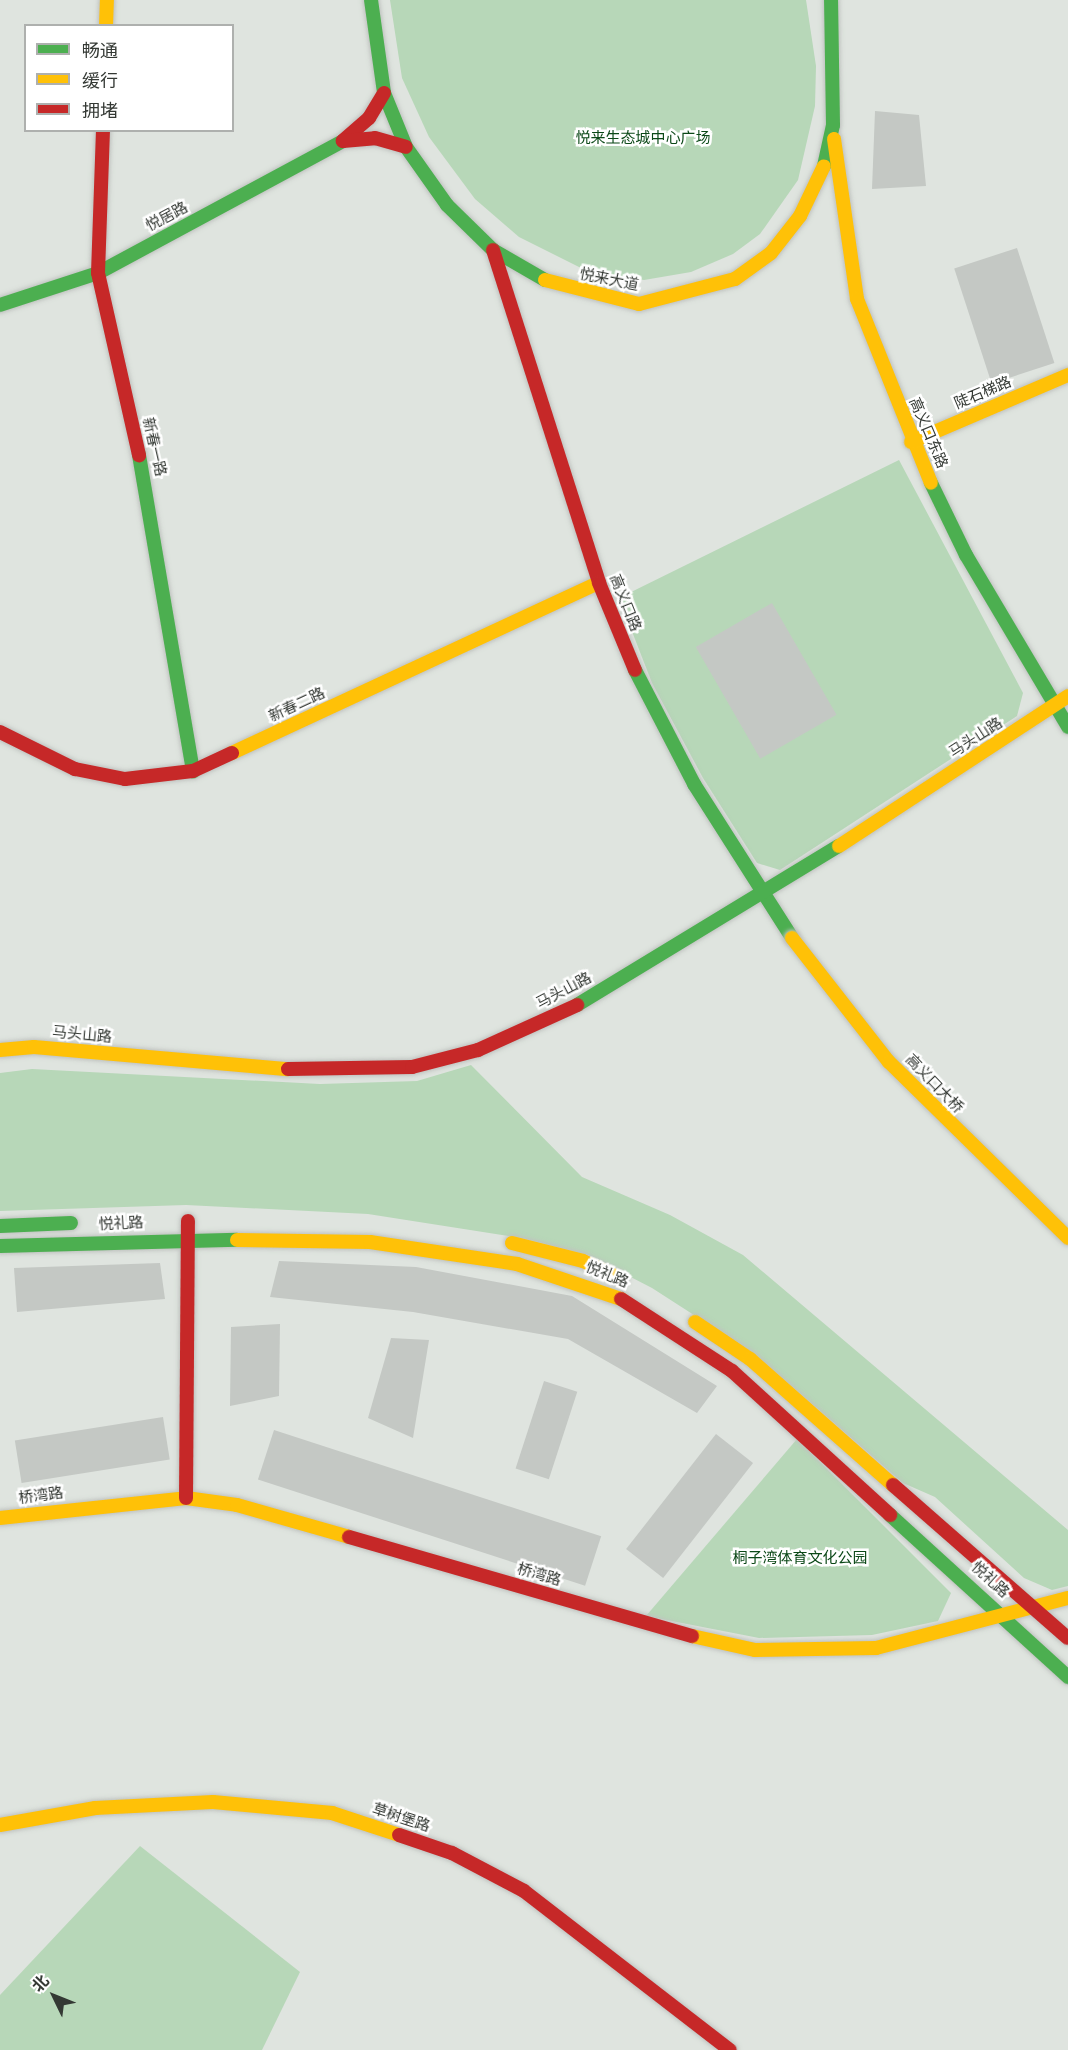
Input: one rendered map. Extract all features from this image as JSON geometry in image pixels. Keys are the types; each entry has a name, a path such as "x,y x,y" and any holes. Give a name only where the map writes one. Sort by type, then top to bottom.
{"street":[{"path":"106,24 107,0"},
{"name":"悦来大道","path":"370,0 384,93 406,147 447,205 493,250 540,279 639,304 735,279 771,253 801,216 822,176 833,125 834,2"},
{"path":"343,141 369,118 384,93"},
{"name":"高义口东路","path":"833,125 840,206 857,299 911,442 966,555 1053,707 1068,727"},
{"name":"新春一路","path":"103,132 98,273 153,516 193,771"},
{"path":"343,141 375,138 406,147"},
{"name":"悦居路","path":"0,305 98,273 343,141"},
{"name":"高义口路","path":"493,250 599,583 642,687 762,897 792,938"},
{"name":"陡石梯路","path":"911,442 1068,375"},
{"name":"新春二路","path":"0,732 75,769 115,777 193,771 599,583"},
{"name":"马头山路","path":"0,1050 34,1047 316,1071 412,1067 478,1050 565,1012 762,897 1068,696"},
{"name":"高义口大桥","path":"792,938 890,1062 1068,1238"},
{"path":"186,1498 188,1220"},
{"name":"悦礼路","path":"0,1226 82,1223"},
{"name":"悦礼路","path":"0,1246 188,1239 370,1242 517,1264 640,1306 732,1371 1007,1618 1068,1677"},
{"name":"悦礼路","path":"497,1241 583,1261 632,1284"},
{"name":"悦礼路","path":"681,1313 750,1359 1068,1638"},
{"name":"桥湾路","path":"0,1518 111,1502 186,1498 237,1505 695,1637 755,1650 876,1648 1007,1618 1068,1598"},
{"name":"草树堡路","path":"0,1825 95,1808 213,1802 332,1813 452,1853 524,1891 730,2050"}],"green space":[{"name":"悦来生态城中心广场","path":"390,0 806,0 816,66 815,106 798,180 760,234 733,254 691,272 644,280 585,270 519,237 475,199 429,137 402,78"},
{"path":"899,460 1023,693 1017,716 780,870 757,863 703,778 652,683 619,598"},
{"path":"471,1065 582,1177 670,1215 743,1255 1068,1530 1068,1586 1052,1590 1024,1578 935,1497 903,1483 756,1355 652,1288 588,1255 522,1238 368,1214 186,1205 0,1211 0,1073 32,1069 320,1084 417,1081"},
{"name":"桐子湾体育文化公园","path":"797,1439 951,1593 938,1621 872,1635 759,1638 646,1616"},
{"path":"140,1846 300,1972 262,2050 0,2050 0,1995"}],"building":[{"path":"875,111 919,115 926,186 872,189"},
{"path":"1017,248 1054,363 992,383 954,268"},
{"path":"772,603 836,715 760,759 696,647"},
{"path":"279,1261 416,1267 572,1296 717,1386 697,1413 568,1339 413,1312 270,1297"},
{"path":"160,1263 165,1299 17,1312 14,1268"},
{"path":"280,1324 279,1396 230,1406 231,1327"},
{"path":"391,1338 429,1340 413,1438 368,1418"},
{"path":"544,1381 577,1392 549,1479 516,1468"},
{"path":"163,1417 170,1459 22,1483 15,1440"},
{"path":"274,1430 601,1536 585,1586 258,1479"},
{"path":"716,1434 753,1463 663,1578 626,1549"}],"traffic: fast":[{"path":"371,0 384,93 406,147 447,205 493,250 545,280"},
{"path":"824,166 833,125 831,0"},
{"path":"0,305 98,273 343,141"},
{"path":"139,455 193,771"},
{"path":"931,483 966,555 1068,727"},
{"path":"635,670 694,784 792,938"},
{"path":"577,1005 839,846"},
{"path":"0,1226 71,1223"},
{"path":"0,1246 237,1240"},
{"path":"890,1515 1068,1677"}],"traffic: slow":[{"path":"106,24 107,0"},
{"path":"834,139 857,299 931,483"},
{"path":"545,280 639,304 735,279 771,253 800,216 824,166"},
{"path":"911,442 1068,375"},
{"path":"232,753 599,583"},
{"path":"839,846 1068,696"},
{"path":"792,938 889,1062 1068,1238"},
{"path":"0,1050 34,1047 288,1069"},
{"path":"237,1240 370,1242 517,1264 621,1299"},
{"path":"512,1243 583,1261 621,1279"},
{"path":"695,1322 750,1359 893,1485"},
{"path":"0,1518 186,1498 237,1505 349,1537"},
{"path":"692,1636 755,1650 876,1648 1068,1598"},
{"path":"0,1825 95,1808 213,1802 332,1813 399,1835"}],"traffic: jam":[{"path":"384,93 369,118 343,141 375,138 406,147"},
{"path":"103,132 98,273 139,455"},
{"path":"493,250 599,583 635,670"},
{"path":"0,732 75,769 125,779 193,771 232,753"},
{"path":"288,1069 412,1067 478,1050 577,1005"},
{"path":"186,1498 188,1221"},
{"path":"621,1299 732,1371 890,1515"},
{"path":"893,1485 1068,1638"},
{"path":"349,1537 692,1636"},
{"path":"399,1835 452,1853 524,1891 730,2050"}]}
